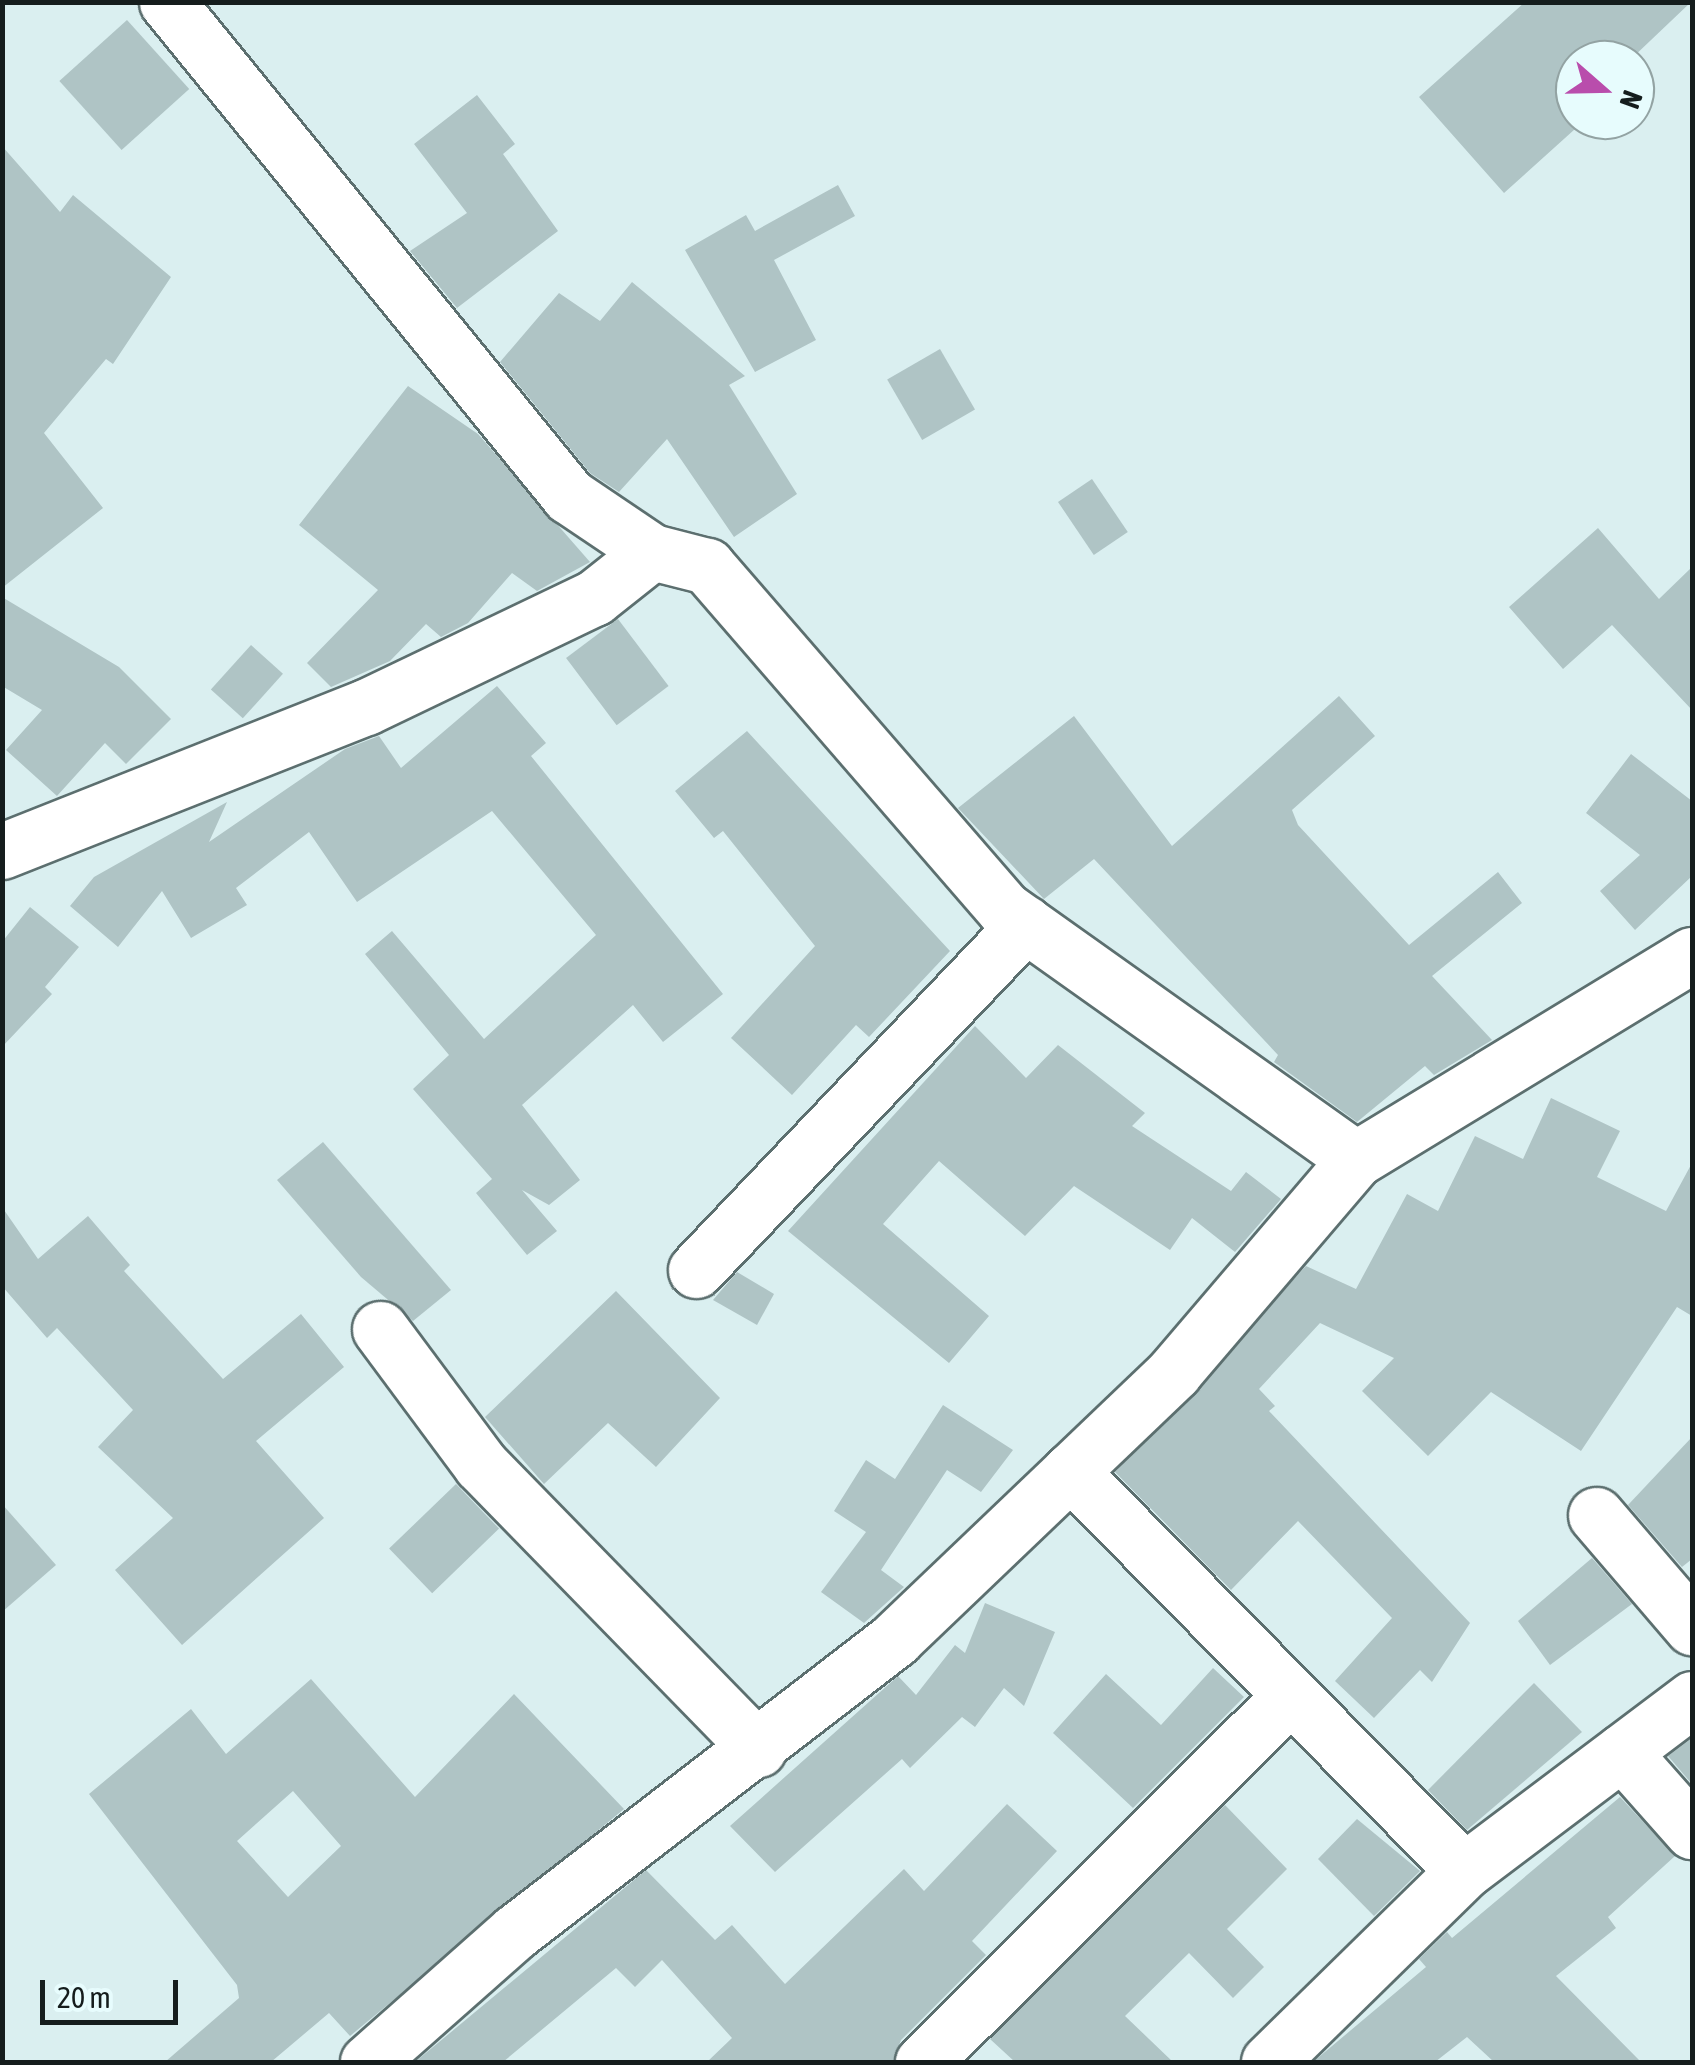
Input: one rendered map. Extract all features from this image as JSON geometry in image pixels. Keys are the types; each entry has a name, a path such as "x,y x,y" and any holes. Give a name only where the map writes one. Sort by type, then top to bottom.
{"street":[{"path":"167,2 520,441 569,496 652,552 707,566 1026,924 1356,1159"},
{"path":"2,851 366,707 594,598 652,552"},
{"path":"696,1270 1026,924"},
{"path":"368,2062 516,1932 758,1749 894,1638 1174,1372 1356,1159 1661,966 1692,956"},
{"path":"380,1329 482,1465 758,1749"},
{"path":"1070,1471 1464,1872"},
{"path":"1596,1515 1692,1627"},
{"path":"922,2062 1290,1696"},
{"path":"1269,2062 1464,1872 1692,1699"},
{"path":"1622,1752 1692,1831"}],"building":[{"path":"1525,2 1691,2 1651,40 1555,40 1555,140 1563,140 1504,193 1419,97"},
{"path":"127,20 189,89 122,150 59,81"},
{"path":"477,95 515,144 503,154 558,231 457,308 410,251 467,213 414,144"},
{"path":"2,146 60,212 73,195 171,277 113,364 106,359 44,433 103,508 2,588"},
{"path":"838,185 855,216 774,260 816,340 755,372 685,250 746,215 755,231"},
{"path":"632,282 745,376 729,385 797,494 734,537 667,439 619,492 590,473 500,362 559,293 600,321"},
{"path":"940,349 975,410 922,440 887,380"},
{"path":"408,386 478,434 590,562 537,591 512,573 468,623 441,637 426,624 390,661 331,687 307,663 378,590 299,525"},
{"path":"1092,479 1128,532 1094,555 1058,502"},
{"path":"1598,528 1659,599 1692,567 1692,710 1612,625 1563,669 1509,607"},
{"path":"2,597 119,667 171,719 126,764 105,743 57,796 6,750 42,710 2,686"},
{"path":"618,619 669,686 617,725 566,658"},
{"path":"251,645 283,674 243,718 211,690"},
{"path":"497,686 546,743 531,756 723,994 663,1042 633,1005 522,1105 580,1180 549,1205 522,1190 557,1231 527,1255 476,1193 492,1179 413,1089 449,1055 365,954 392,931 484,1039 596,935 492,811 357,902 309,832 236,888 247,905 191,938 162,891 118,947 70,906 94,877 227,802 209,842 345,749 379,736 401,768"},
{"path":"1339,696 1375,736 1292,810 1298,825 1409,945 1498,872 1522,903 1432,976 1492,1040 1434,1075 1425,1066 1357,1122 1274,1062 1278,1055 1094,859 1044,899 958,808 1074,716 1172,846"},
{"path":"747,731 950,951 869,1037 856,1025 792,1095 731,1038 815,946 723,831 714,838 675,791"},
{"path":"1631,754 1692,801 1692,876 1635,930 1600,891 1640,855 1586,813"},
{"path":"30,907 79,947 45,987 52,994 2,1047 2,942"},
{"path":"975,1026 1026,1078 1058,1045 1145,1113 1132,1126 1231,1191 1246,1172 1281,1199 1235,1252 1192,1218 1170,1250 1074,1186 1025,1236 939,1161 883,1224 989,1316 949,1363 788,1231"},
{"path":"1551,1098 1620,1131 1597,1177 1666,1211 1692,1163 1692,1316 1677,1307 1581,1451 1491,1392 1428,1456 1362,1391 1394,1358 1320,1323 1259,1389 1275,1406 1269,1411 1470,1623 1432,1682 1420,1670 1374,1718 1335,1681 1392,1618 1298,1521 1231,1590 1115,1472 1306,1266 1356,1289 1407,1194 1438,1211 1475,1136 1523,1159"},
{"path":"323,1142 451,1290 413,1321 361,1277 277,1180"},
{"path":"2,1207 38,1259 88,1216 130,1265 124,1271 223,1379 301,1314 344,1367 256,1441 324,1518 182,1645 115,1570 173,1518 98,1447 133,1410 57,1328 47,1338 2,1286"},
{"path":"737,1272 774,1294 757,1325 713,1300"},
{"path":"616,1291 720,1398 656,1467 608,1423 544,1484 485,1417"},
{"path":"943,1405 1013,1450 981,1492 947,1470 881,1570 904,1587 864,1623 821,1592 866,1532 834,1511 866,1460 895,1479"},
{"path":"1692,1437 1692,1559 1682,1567 1628,1505"},
{"path":"456,1484 499,1529 432,1593 389,1549"},
{"path":"2,1504 56,1565 2,1612"},
{"path":"1592,1558 1632,1604 1550,1665 1518,1621"},
{"path":"985,1603 1055,1632 1024,1706 1004,1688 975,1727 962,1717 910,1768 902,1759 775,1872 730,1826 898,1676 916,1695 955,1645 965,1653"},
{"path":"1213,1668 1244,1697 1133,1808 1053,1733 1106,1674 1161,1725"},
{"path":"311,1679 415,1797 514,1694 624,1809 350,2036 329,2013 271,2062 165,2062 239,1998 237,1985 89,1794 191,1709 226,1754","holes":["293,1791 341,1846 288,1897 237,1841"]},
{"path":"1534,1683 1582,1732 1467,1830 1428,1790"},
{"path":"1692,1738 1692,1784 1668,1756"},
{"path":"1620,1797 1675,1856 1608,1917 1616,1928 1556,1976 1641,2062 1494,2062 1467,2037 1435,2062 1313,2062 1426,1967 1419,1959 1447,1932 1452,1938"},
{"path":"1007,1804 1057,1851 972,1941 986,1955 901,2040 893,2062 707,2062 732,2038 662,1960 635,1987 616,1968 503,2062 415,2062 646,1870 715,1940 732,1925 785,1984 904,1869 924,1891"},
{"path":"1225,1805 1287,1869 1227,1929 1264,1967 1233,1998 1189,1953 1125,2016 1173,2062 1015,2062 990,2039"},
{"path":"1357,1819 1420,1871 1374,1916 1318,1859"}]}
